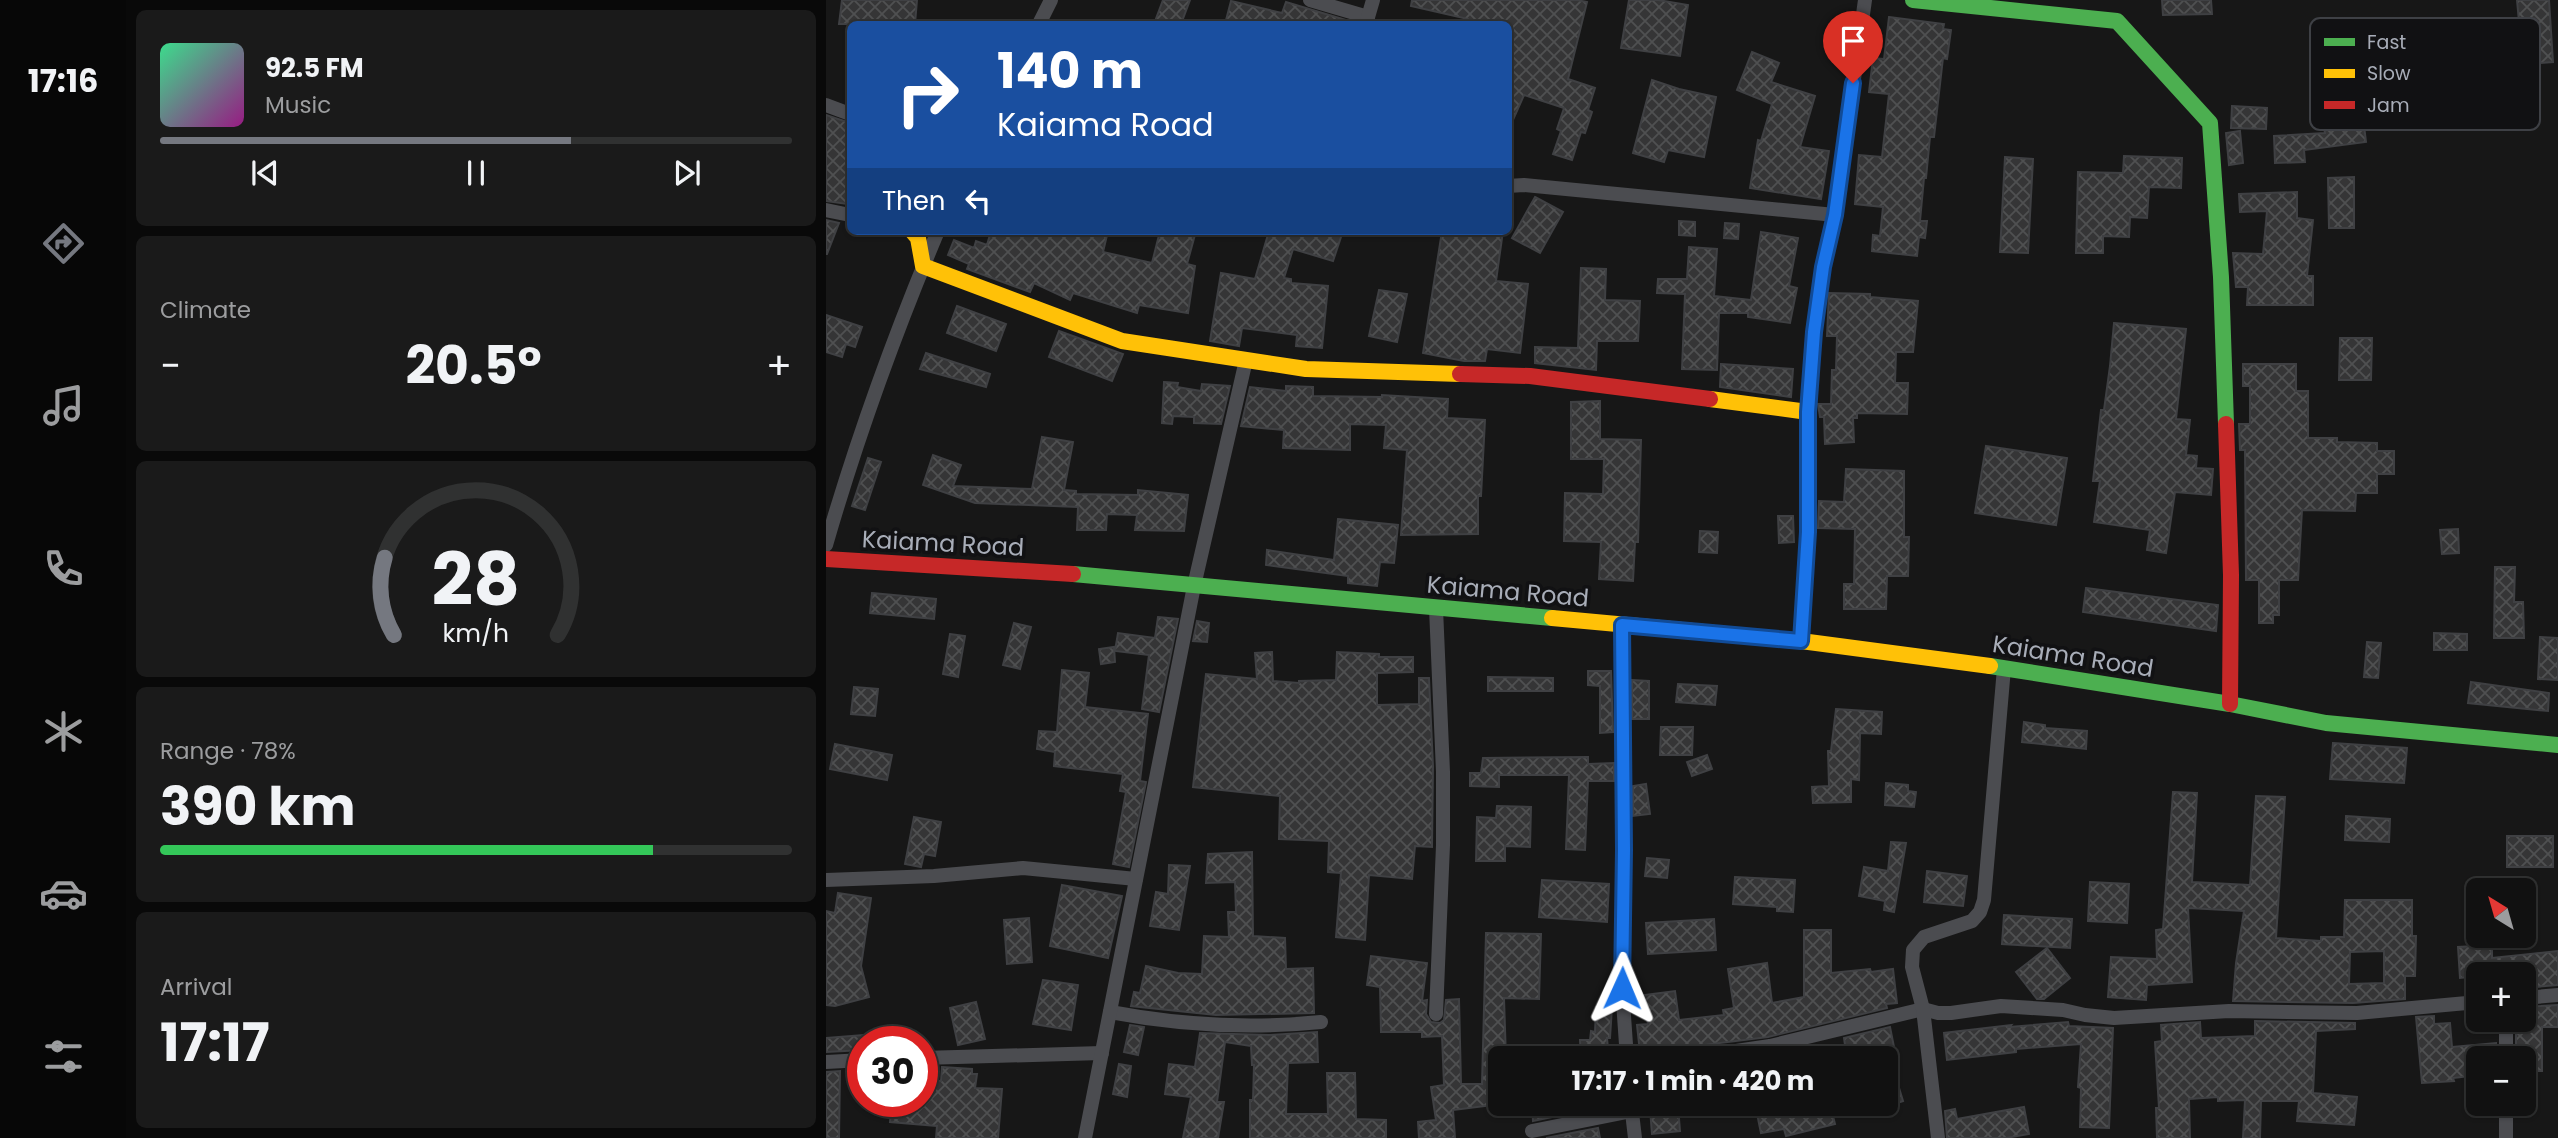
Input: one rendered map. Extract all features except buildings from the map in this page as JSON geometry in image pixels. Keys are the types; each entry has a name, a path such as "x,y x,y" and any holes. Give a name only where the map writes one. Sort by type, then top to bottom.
{"main road":[{"path":"1913,0 1958,2 2117,21 2210,123 2221,291 2231,575 2230,704"},
{"path":"915,235 923,266 1122,341 1306,369 1530,376 1808,412"},
{"name":"Kaiama Road","path":"826,559 1052,572 1801,641 2004,668 2230,704 2326,723 2558,745"}],"street":[{"path":"1040,21 1051,0"},
{"path":"1310,0 1367,21 1373,0"},
{"path":"1801,641 1808,532 1808,412 1814,332 1823,267 1835,215 1865,0"},
{"path":"826,105 847,113"},
{"path":"1512,186 1537,186 1835,215"},
{"path":"826,210 847,214"},
{"path":"826,545 879,383 935,235"},
{"path":"1085,1138 1194,586 1246,360"},
{"path":"1436,1014 1443,845 1437,608"},
{"path":"1622,625 1622,988 1626,1046"},
{"path":"1938,1138 1923,1009 1912,967 1913,950 1924,937 1972,921 1980,912 1984,900 2004,668"},
{"path":"826,880 934,876 1023,868 1136,879"},
{"path":"2536,997 2558,995"},
{"path":"1770,1046 1923,1009 1951,1013 2001,1006 2063,1010 2114,1018 2229,1011 2357,1013 2466,1003"},
{"path":"1110,1012 1161,1020 1261,1027 1321,1022"},
{"path":"938,1058 1102,1053"},
{"path":"826,1062 847,1061"},
{"path":"1532,1131 1597,1116"},
{"path":"1632,1116 1635,1138"},
{"path":"2506,1116 2506,1138"}],"traffic: fast":[{"path":"1913,0 2117,21 2210,123 2221,277 2226,424"},
{"path":"1073,574 1552,618"},
{"path":"1990,666 2230,704 2326,723 2558,745"}],"traffic: slow":[{"path":"915,235 923,266 1122,341 1306,369 1460,374"},
{"path":"1710,399 1808,412"},
{"path":"1552,618 1801,641 1990,666"}],"traffic: jam":[{"path":"1460,374 1530,376 1710,399"},
{"path":"2226,424 2231,575 2230,704"},
{"path":"826,559 1073,574"}],"route":[{"path":"1622,988 1622,625 1801,641 1808,532 1808,412 1814,332 1823,267 1835,215 1853,83"}]}
